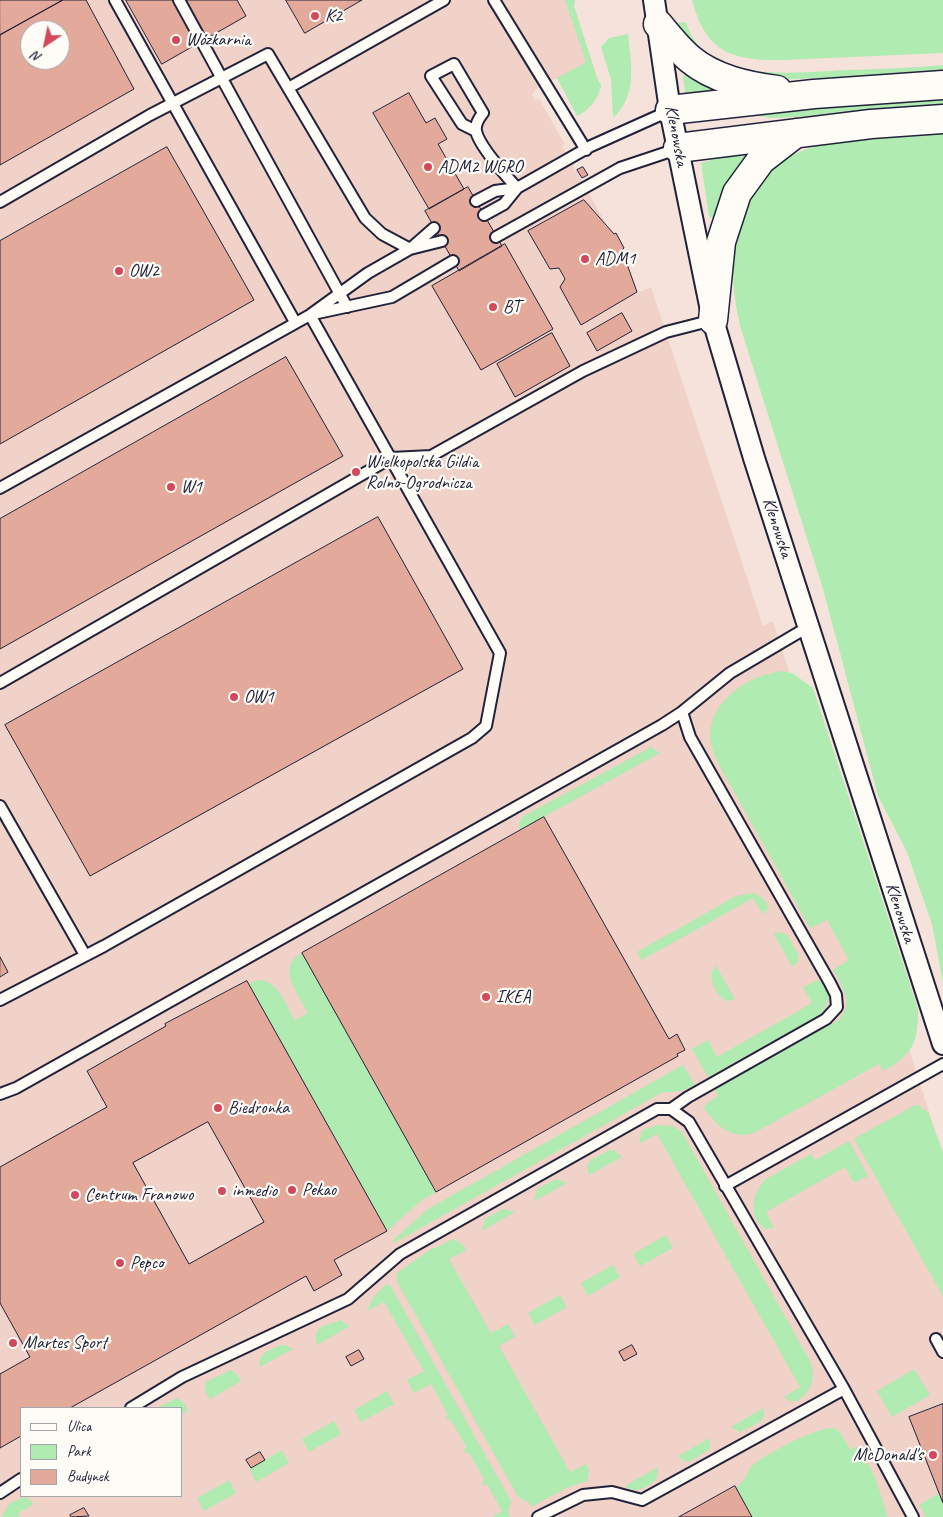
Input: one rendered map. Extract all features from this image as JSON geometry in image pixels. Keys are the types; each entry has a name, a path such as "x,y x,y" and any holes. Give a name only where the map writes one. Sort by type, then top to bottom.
{"main road":[{"path":"656,12 689,58 721,77 761,88 814,94"},
{"path":"670,110 814,94 943,85"},
{"path":"678,148 922,119 943,119"},
{"path":"714,320 721,242 737,192 761,160 796,133"}],"street":[{"name":"Klenowska","path":"656,12 670,110 714,320 736,401 943,1044"}],"lane":[{"path":"115,0 295,322"},
{"path":"179,0 347,307"},
{"path":"290,88 444,0"},
{"path":"494,0 586,150"},
{"path":"0,202 172,103 268,54 290,88 365,218 382,234 410,249 442,241"},
{"path":"476,131 478,118 482,113 454,64 431,76 462,124 476,131 495,163 517,188"},
{"path":"476,201 495,191 517,188 586,150 670,110"},
{"path":"496,236 620,168 678,148"},
{"path":"484,215 504,204 517,188"},
{"path":"0,488 310,315 368,273 410,249 434,228"},
{"path":"310,315 392,297 453,261"},
{"path":"0,1000 85,955 472,738 486,726 500,653 310,315"},
{"path":"0,683 390,458 431,456 592,367 666,332 714,320"},
{"path":"0,1094 16,1088 682,712 730,672 808,627"},
{"path":"671,1109 688,1096 826,1019 837,1007 836,994 690,737 682,712"},
{"path":"0,806 85,955"},
{"path":"725,1186 943,1064"},
{"path":"133,1407 182,1377 348,1299 400,1254 657,1109 671,1109 689,1122 844,1389 913,1517"},
{"path":"936,1339 943,1352"},
{"path":"538,1517 583,1495 612,1492 642,1500 844,1389"},
{"path":"0,1493 20,1480"}],"shaded area":[{"path":"0,0 572,0 598,81 574,105 557,78 534,90 535,92 532,95 535,100 539,99 565,144 562,146 608,227 584,200 529,231 550,268 559,268 581,324 651,287 763,626 773,621 943,1156 943,1517 0,1517"}],"green space":[{"path":"565,0 575,0 574,6 598,81 601,84 599,94 593,103 586,111 577,116 557,78 586,62"},
{"path":"692,0 943,0 943,53 784,60 750,58 724,50 714,43 705,32"},
{"path":"686,22 696,43 712,57 732,66 755,71 779,73 943,65 943,73 769,80 712,66 681,33 678,23"},
{"path":"628,34 631,68 630,89 621,109 613,118 611,80 601,47 609,38"},
{"path":"686,71 717,89 720,93 689,98 685,93 683,76"},
{"path":"943,100 943,111 771,118 750,114 765,108"},
{"path":"943,132 943,983 932,924 907,852 878,796 823,589 741,329 735,297 733,266 735,237 743,211 756,187 774,167 800,152 847,138"},
{"path":"754,148 714,219 709,216 701,163"},
{"path":"782,671 792,673 813,688 918,1009 918,1021 912,1047 893,1065 883,1071 879,1064 756,1132 740,1135 720,1126 704,1108 706,1104 718,1096 715,1089 837,1021 842,1015 846,1002 843,990 833,970 849,960 827,920 810,928 718,763 710,740 712,724 724,701 745,684 769,673"},
{"path":"651,747 660,753 520,830 519,824 522,817"},
{"path":"753,893 767,903 768,909 763,914 753,898 642,960 637,952 736,896"},
{"path":"778,932 786,934 798,954 798,962 792,967 774,934"},
{"path":"302,953 436,1192 422,1200 387,1231 249,984 265,981 271,984 282,997 295,1020 308,1013 295,990 290,974 290,966 294,959"},
{"path":"716,966 735,999 727,1001 719,995 713,985 712,975"},
{"path":"818,980 826,987 829,996 826,1006 820,1015 708,1077 692,1049 708,1040 717,1057 812,1003 803,987"},
{"path":"683,1065 695,1085 681,1091 661,1093 394,1243 393,1240 428,1209"},
{"path":"918,1105 928,1112 943,1152 943,1296 854,1139"},
{"path":"658,1125 673,1126 682,1132 811,1363 813,1374 811,1385 806,1394 797,1401 789,1401 784,1397 800,1387 657,1134 641,1143 639,1139 643,1130"},
{"path":"849,1141 868,1176 854,1183 845,1167 766,1212 774,1228 766,1229 760,1224 754,1212 754,1205 757,1191 766,1179 811,1154 815,1160"},
{"path":"612,1149 622,1157 589,1175 587,1168 590,1160"},
{"path":"556,1179 567,1183 534,1201 537,1189"},
{"path":"503,1209 515,1212 482,1231 485,1219"},
{"path":"666,1235 673,1248 640,1266 633,1254"},
{"path":"453,1239 462,1244 466,1250 449,1259 491,1333 508,1324 515,1337 499,1346 570,1472 586,1464 589,1471 587,1481 566,1488 531,1507 528,1501 523,1501 517,1495 396,1280 397,1273 428,1251"},
{"path":"613,1265 620,1277 588,1296 581,1283"},
{"path":"386,1284 390,1285 511,1501 508,1512 511,1517 492,1517 502,1511 488,1486 482,1484 484,1479 470,1454 464,1452 466,1446 451,1421 446,1418 447,1413 431,1384 414,1393 407,1380 424,1371 384,1302 367,1311 373,1298"},
{"path":"560,1295 567,1307 535,1325 528,1313"},
{"path":"340,1320 350,1326 317,1345 315,1336 319,1328"},
{"path":"281,1345 293,1349 260,1367 263,1355"},
{"path":"914,1369 930,1395 892,1417 877,1391"},
{"path":"230,1370 238,1375 241,1381 210,1399 205,1391 206,1382"},
{"path":"387,1391 394,1404 361,1422 354,1410"},
{"path":"177,1398 185,1404 188,1411 182,1414 182,1407 159,1407"},
{"path":"763,1408 764,1416 760,1422 740,1432 731,1427"},
{"path":"334,1421 341,1434 309,1452 302,1439"},
{"path":"835,1428 851,1450 858,1446 875,1477 888,1517 752,1517 736,1488 743,1481 752,1466 770,1453 793,1441 817,1432"},
{"path":"710,1438 710,1449 691,1461 683,1461 678,1456"},
{"path":"282,1450 289,1463 256,1482 249,1469"},
{"path":"658,1467 657,1478 646,1487 633,1490 625,1486"},
{"path":"229,1480 236,1493 204,1511 197,1498"},
{"path":"939,1493 943,1503 943,1517 926,1517 919,1505"},
{"path":"24,1497 34,1504 18,1513 20,1517 1,1517 10,1503"}],"building":[{"path":"0,0 63,0 27,20 20,20 20,24 0,35"},
{"path":"63,0 86,0 134,89 0,165 0,35 20,24 20,70 70,70 70,20 27,20"},
{"name":"Wózkarnia","path":"126,0 237,0 246,16 162,64"},
{"name":"K2","path":"286,0 362,0 305,33"},
{"name":"ADM2 WGRO","path":"409,93 426,123 435,118 447,139 438,144 464,189 429,209 373,113"},
{"name":"OW2","path":"167,147 254,300 0,444 0,241"},
{"path":"583,167 588,175 582,178 577,170"},
{"path":"468,187 502,246 459,271 425,211"},
{"name":"ADM1","path":"584,200 614,234 616,233 624,248 622,250 637,292 581,325 560,287 565,279 559,268 550,269 528,231"},
{"name":"BT","path":"505,244 553,329 481,370 432,286"},
{"path":"622,313 632,331 597,351 587,333"},
{"path":"552,333 570,366 515,397 497,364"},
{"name":"W1","path":"286,357 343,456 0,649 0,519"},
{"name":"OW1","path":"378,517 463,669 90,876 5,725"},
{"name":"IKEA","path":"544,817 669,1039 677,1034 685,1050 677,1054 678,1056 436,1192 302,953"},
{"path":"0,957 8,972 0,977"},
{"name":"Centrum Franowo","path":"247,981 387,1231 334,1260 342,1275 314,1291 306,1276 72,1407 20,1407 20,1437 0,1448 0,1374 30,1357 0,1303 0,1167 107,1107 87,1071 166,1026 165,1024","holes":["208,1122 264,1222 189,1264 133,1163"]},
{"path":"632,1345 637,1354 624,1361 619,1352"},
{"path":"359,1350 364,1359 351,1366 346,1357"},
{"name":"McDonald's","path":"943,1404 943,1503 909,1417"},
{"path":"260,1452 265,1460 251,1468 246,1460"},
{"path":"735,1486 752,1517 679,1517"},
{"path":"84,1508 89,1516 71,1517 70,1515"}],"place":[{"name":"K2","path":"315,16"},
{"name":"Wózkarnia","path":"176,40"},
{"name":"ADM2 WGRO","path":"428,167"},
{"name":"ADM1","path":"585,259"},
{"name":"OW2","path":"119,271"},
{"name":"BT","path":"493,307"},
{"name":"Wielkopolska Gildia Rolno-Ogrodnicza","path":"356,472"},
{"name":"W1","path":"171,487"},
{"name":"OW1","path":"234,697"},
{"name":"IKEA","path":"486,997"},
{"name":"Biedronka","path":"218,1108"},
{"name":"Pekao","path":"292,1190"},
{"name":"inmedio","path":"222,1191"},
{"name":"Centrum Franowo","path":"75,1195"},
{"name":"Pepco","path":"120,1263"},
{"name":"Martes Sport","path":"13,1343"},
{"name":"McDonald's","path":"933,1455"}]}
